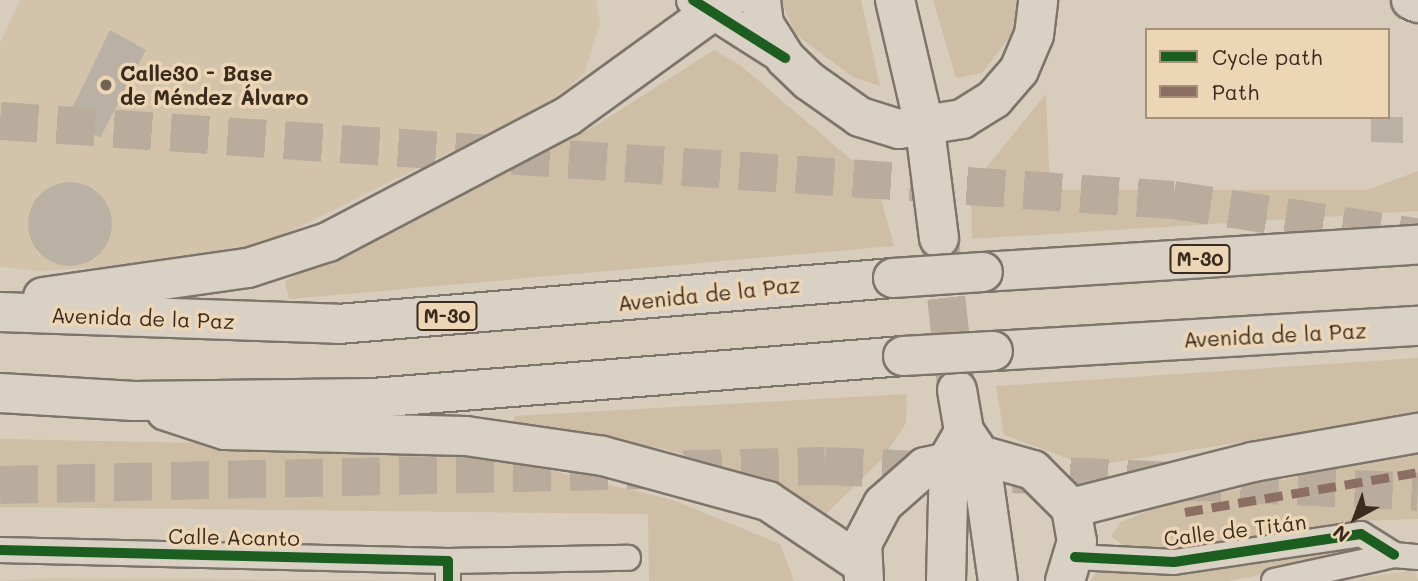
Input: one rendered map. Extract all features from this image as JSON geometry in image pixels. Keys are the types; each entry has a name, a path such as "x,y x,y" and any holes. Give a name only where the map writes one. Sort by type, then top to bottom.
{"main road":[{"path":"761,0 764,24 785,58 860,117 899,129 925,129 962,119 994,99 1019,70 1034,35 1038,0"},
{"path":"895,0 925,129 939,238"},
{"path":"1411,0 1418,3"},
{"path":"0,303 290,258 568,116 712,5"},
{"name":"Avenida de la Paz","path":"0,312 338,324 893,278 1418,245"},
{"name":"Avenida de la Paz","path":"0,393 134,401 373,398 903,356 1418,326"},
{"path":"957,390 964,448 998,581"},
{"path":"134,401 225,430 466,436 603,456 768,502 862,576"},
{"path":"1071,508 1253,463 1418,433"},
{"path":"862,576 867,529 883,504 904,481 964,448 1033,470 1071,508 1070,574"},
{"path":"946,581 964,448"}],"street":[{"path":"712,5 785,58"},
{"name":"Calle de Titán","path":"1070,574 1174,562 1361,534 1406,556"},
{"name":"Calle Acanto","path":"0,550 448,571 628,558"},
{"name":"Calle de Titán","path":"1274,581 1406,556"}],"shaded area":[{"path":"20,0 596,0 600,23 585,72 557,99 267,243 160,263 41,271 0,267 0,43"},
{"path":"781,0 861,0 880,86 853,77 796,35"},
{"path":"933,0 1019,0 1017,28 982,73 956,78"},
{"path":"714,50 740,65 852,160 880,195 894,246 289,299 285,281 595,126"},
{"path":"1046,94 1050,190 1367,190 1418,171 1418,211 972,239 971,200 981,174"},
{"path":"1418,358 1418,414 1103,464 1078,462 1004,435 996,386"},
{"path":"907,394 906,423 883,458 824,516 791,490 665,449 514,429 514,416"},
{"path":"0,439 457,448 673,500 780,544 794,581 649,581 648,514 0,507"},
{"path":"1418,452 1418,519 1358,521 1174,549 1126,547 1111,536 1121,522 1162,505"},
{"path":"1350,546 1362,554 1229,581 1090,581 1099,569 1210,570"},
{"path":"1415,570 1418,581 1340,581"},
{"path":"51,578 440,581 0,581"}],"building":[{"name":"Calle30 - Base de Méndez Álvaro","path":"110,30 146,50 100,138 67,119"},
{"path":"1403,117 1403,143 1371,142 1371,119"},
{"path":"70,182 86,185 100,194 109,208 112,224 109,240 100,254 86,263 70,266 54,263 40,254 31,240 28,224 31,208 40,194 54,185"}],"tunnel":[{"path":"0,121 1173,200 1416,237"},
{"path":"940,241 956,386"},
{"path":"0,485 825,466 946,471"},
{"path":"1013,474 1418,492"}],"marked path":[{"path":"1185,512 1418,472"}],"cycle path":[{"path":"693,0 785,58"},
{"path":"1075,557 1174,562 1361,534 1394,555"},
{"path":"0,550 448,561 448,581"}],"place":[{"name":"Calle30 - Base de Méndez Álvaro","path":"106,85"}]}
